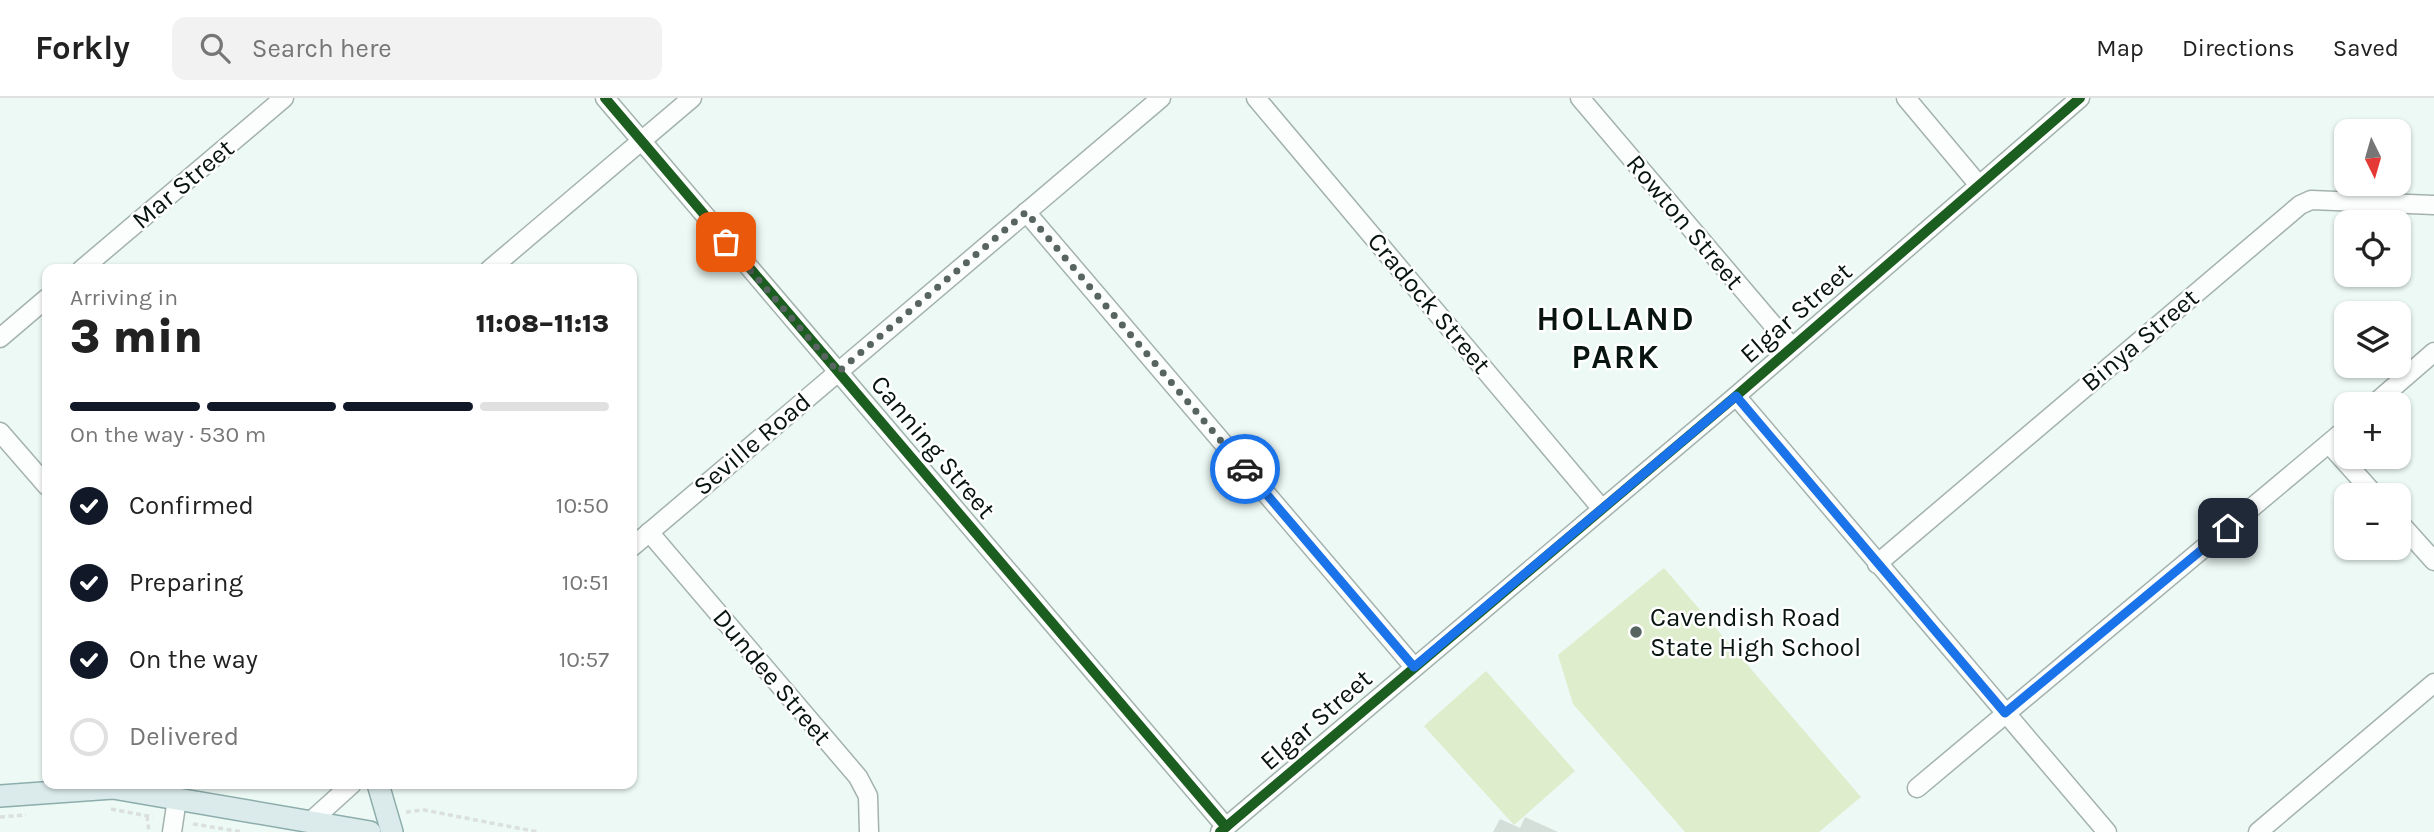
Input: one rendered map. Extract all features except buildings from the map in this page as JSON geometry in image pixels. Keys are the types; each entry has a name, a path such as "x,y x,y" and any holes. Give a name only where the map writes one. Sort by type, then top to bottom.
{"main road":[{"path":"0,796 74,789"},
{"path":"142,789 177,799 370,832"},
{"path":"379,789 392,832"}],"street":[{"name":"Mar Street","path":"88,264 284,98"},
{"name":"Canning Street","path":"605,98 1223,830"},
{"path":"496,264 692,98"},
{"name":"Seville Road","path":"637,543 1161,98"},
{"name":"Cradock Street","path":"1256,98 1602,509"},
{"name":"Rowton Street","path":"1580,98 1791,346"},
{"path":"1906,98 1978,184"},
{"name":"Elgar Street","path":"1223,830 1736,396 2080,98"},
{"name":"Binya Street","path":"1877,564 2300,205 2311,200 2434,205"},
{"path":"1026,212 1414,667"},
{"path":"0,338 42,302"},
{"path":"2388,392 2434,352"},
{"path":"1736,396 2107,832"},
{"path":"0,432 42,480"},
{"path":"1917,788 2334,440"},
{"path":"2329,444 2364,483"},
{"name":"Dundee Street","path":"649,532 858,778 868,796 869,832"},
{"path":"2411,535 2434,561"},
{"path":"2258,832 2434,683"},
{"path":"310,822 346,789"},
{"path":"172,832 177,799"}],"path":[{"path":"399,806 404,812 424,810 538,832"},
{"path":"110,808 153,817"},
{"path":"0,817 27,815"},
{"path":"146,816 149,832"},
{"path":"193,824 243,832"}],"green space":[{"path":"1664,568 1861,797 1819,832 1685,832 1573,704 1558,655"},
{"path":"1486,671 1575,771 1514,825 1424,726"}],"cycle path":[{"path":"605,98 1226,827"},
{"path":"1220,832 1736,396 2080,98"}],"way so far":[{"path":"726,242 838,372 1026,212 1245,469"}],"place":[{"name":"Cavendish Road State High School","path":"1636,632"}],"district":[{"name":"HOLLAND PARK","path":"1616,338"}],"route":[{"path":"1245,469 1414,667 1736,396 2005,713 2228,528"}]}
